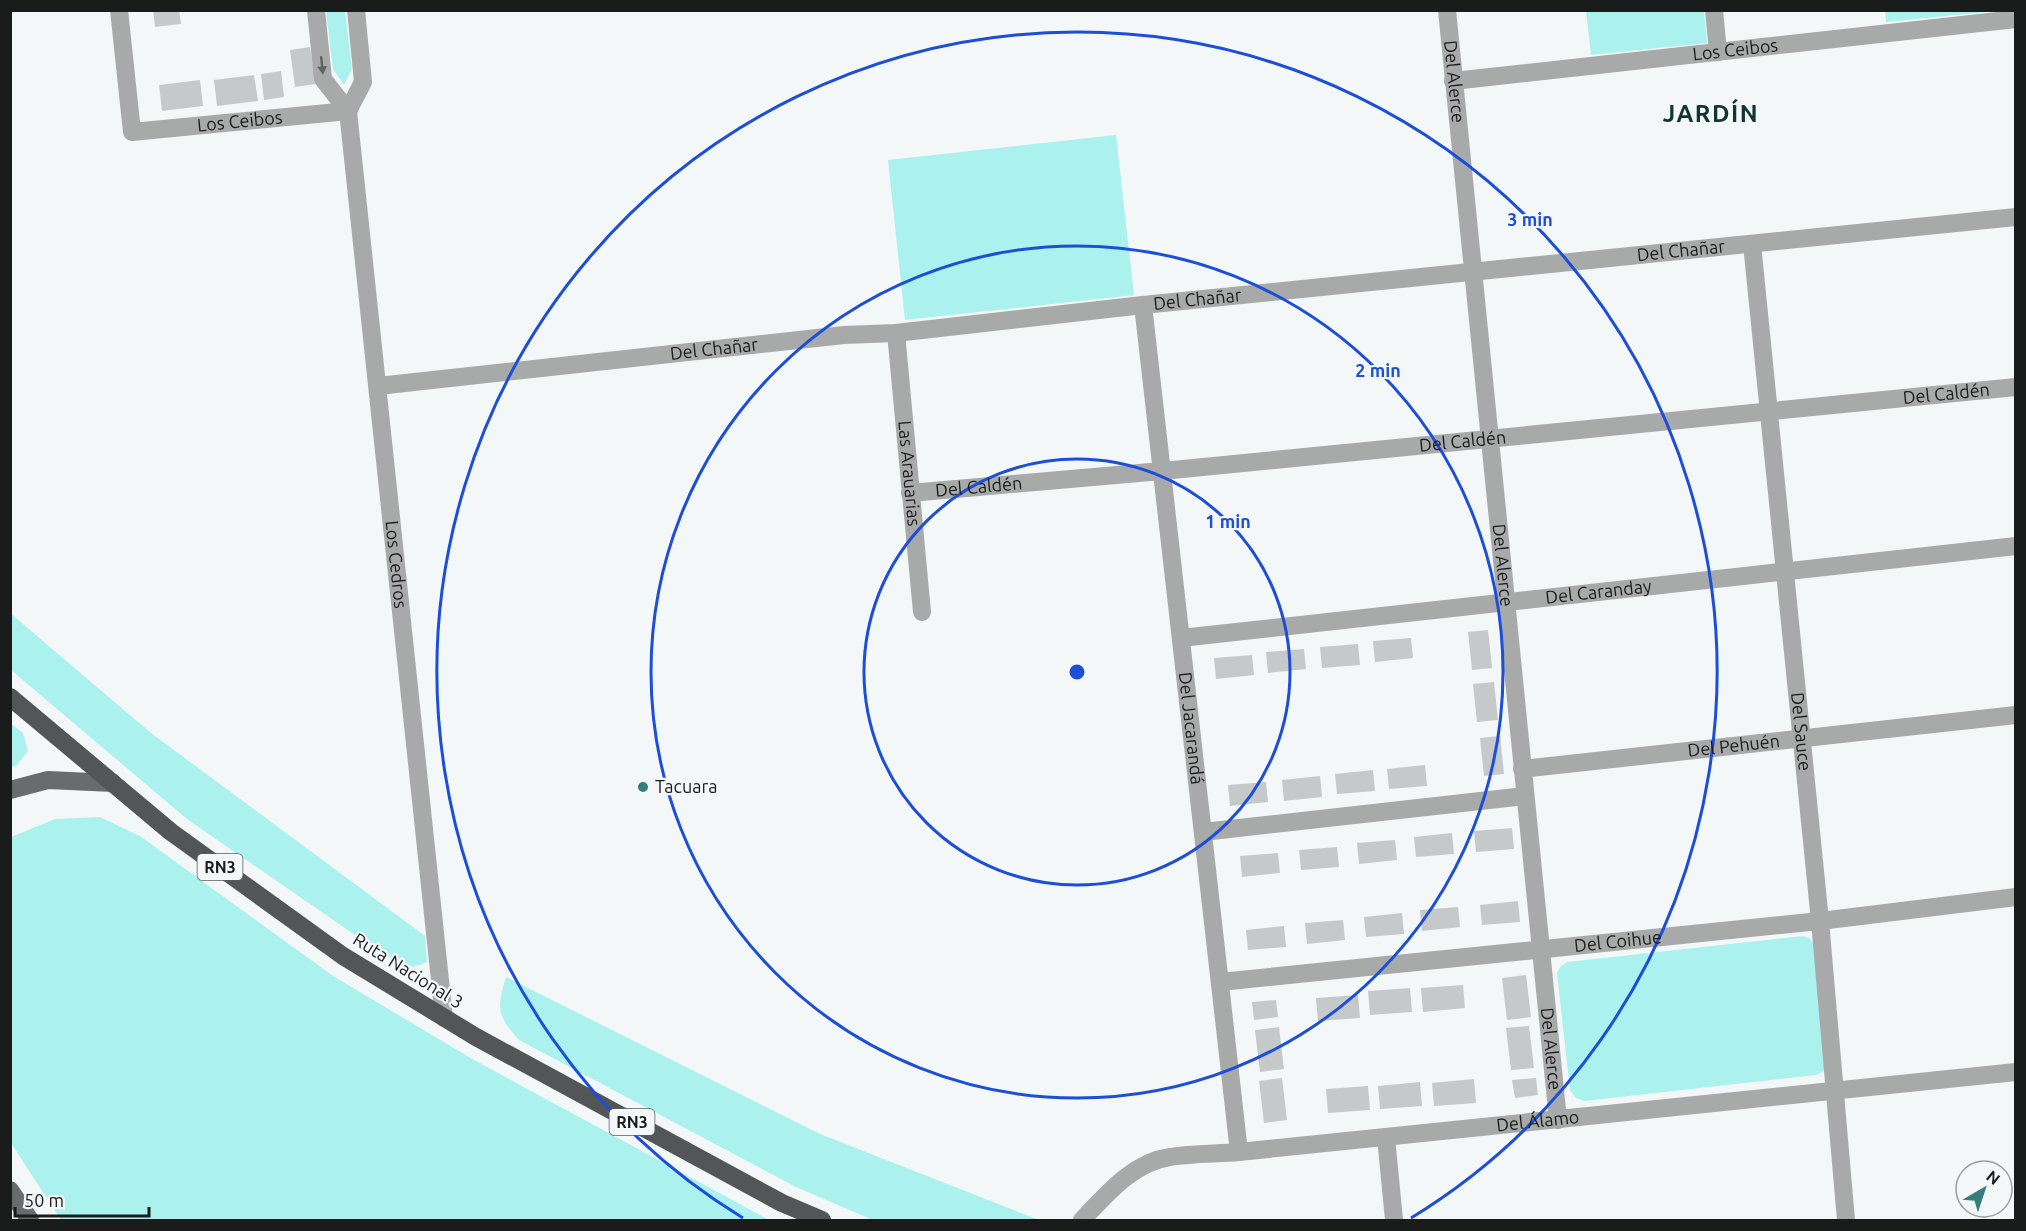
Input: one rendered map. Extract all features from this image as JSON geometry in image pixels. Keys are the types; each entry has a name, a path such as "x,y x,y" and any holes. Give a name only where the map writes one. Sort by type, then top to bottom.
{"highway":[{"name":"Ruta Nacional 3","path":"10,697 171,832 343,956 444,1018 782,1203 822,1221"}],"main road":[{"path":"10,790 48,780 113,783"},
{"path":"10,1190 30,1221"}],"street":[{"name":"Los Ceibos","path":"119,10 132,132 348,111"},
{"path":"316,10 323,79 348,111 363,82 356,10"},
{"name":"Del Alerce","path":"1447,10 1558,1120"},
{"path":"1714,10 1718,52"},
{"name":"Los Ceibos","path":"1453,81 2016,19"},
{"name":"Los Cedros","path":"348,111 444,1018"},
{"name":"Del Chañar","path":"378,386 844,335 896,333 1143,305 2016,217"},
{"name":"Del Sauce","path":"1752,243 1820,921 1846,1221"},
{"name":"Del Jacarandá","path":"1143,305 1239,1152"},
{"name":"Las Arauarias","path":"896,333 922,612"},
{"name":"Del Caldén","path":"910,493 1162,471 2016,387"},
{"name":"Del Caranday","path":"1181,638 2016,546"},
{"name":"Del Pehuén","path":"1522,768 2016,715"},
{"path":"1203,832 1525,796"},
{"name":"Del Coihue","path":"1220,982 1820,921 2016,897"},
{"name":"Del Álamo","path":"1082,1221 1110,1191 1136,1170 1168,1157 1239,1152 2016,1072"},
{"path":"1386,1137 1394,1221"}],"shaded area":[{"path":"1885,10 1997,11 1886,22"},
{"path":"326,11 345,11 352,69 344,85 333,69"},
{"path":"1586,11 1704,11 1707,43 1591,55"},
{"path":"1116,135 1134,295 905,320 888,160"},
{"path":"10,613 151,733 425,936 427,962 413,967 384,955 187,819 11,670"},
{"path":"10,723 23,733 28,751 16,766 11,767"},
{"path":"100,817 140,836 333,976 474,1060 769,1220 61,1220 11,1143 11,837 55,819"},
{"path":"1803,936 1809,938 1813,943 1826,1063 1824,1071 1816,1075 1584,1101 1576,1098 1570,1090 1557,973 1560,967 1567,962"},
{"path":"506,977 820,1134 1039,1220 873,1220 796,1187 519,1040 506,1024 500,1011"}],"building":[{"path":"153,10 179,10 181,24 155,27"},
{"path":"310,47 316,84 295,87 290,50"},
{"path":"281,71 284,97 264,100 261,74"},
{"path":"254,75 258,101 217,106 214,80"},
{"path":"200,80 203,106 162,111 159,85"},
{"path":"1488,630 1492,668 1472,670 1468,632"},
{"path":"1411,638 1413,658 1375,662 1373,641"},
{"path":"1358,644 1360,665 1322,668 1320,647"},
{"path":"1304,649 1306,669 1268,673 1266,652"},
{"path":"1252,655 1254,675 1216,679 1214,658"},
{"path":"1494,682 1498,720 1477,722 1473,684"},
{"path":"1500,736 1504,774 1484,776 1480,738"},
{"path":"1425,765 1427,786 1389,789 1387,769"},
{"path":"1373,770 1375,791 1337,794 1335,774"},
{"path":"1320,776 1322,797 1284,801 1282,780"},
{"path":"1266,782 1268,802 1230,806 1228,785"},
{"path":"1512,828 1514,849 1476,852 1474,831"},
{"path":"1452,833 1454,854 1416,857 1414,837"},
{"path":"1395,840 1397,860 1359,864 1357,843"},
{"path":"1337,847 1339,867 1301,870 1299,850"},
{"path":"1278,853 1280,873 1242,877 1240,856"},
{"path":"1518,901 1520,922 1482,925 1480,905"},
{"path":"1458,907 1460,927 1422,931 1420,910"},
{"path":"1402,913 1404,934 1366,937 1364,917"},
{"path":"1343,920 1345,940 1307,944 1305,923"},
{"path":"1284,926 1286,947 1248,950 1246,930"},
{"path":"1526,975 1531,1017 1507,1020 1502,978"},
{"path":"1463,985 1465,1008 1423,1012 1421,988"},
{"path":"1410,988 1412,1012 1370,1015 1368,991"},
{"path":"1358,995 1360,1018 1318,1021 1316,998"},
{"path":"1276,1000 1278,1017 1254,1020 1252,1002"},
{"path":"1529,1026 1534,1068 1511,1070 1506,1028"},
{"path":"1279,1027 1284,1069 1260,1072 1255,1030"},
{"path":"1282,1078 1287,1120 1264,1123 1259,1081"},
{"path":"1536,1078 1538,1095 1515,1098 1512,1080"},
{"path":"1474,1079 1476,1103 1434,1106 1432,1083"},
{"path":"1420,1082 1422,1106 1380,1109 1378,1086"},
{"path":"1368,1086 1370,1110 1328,1113 1326,1089"}],"place":[{"name":"Tacuara","path":"643,787"}],"district":[{"name":"JARDÍN","path":"1711,114"}]}
